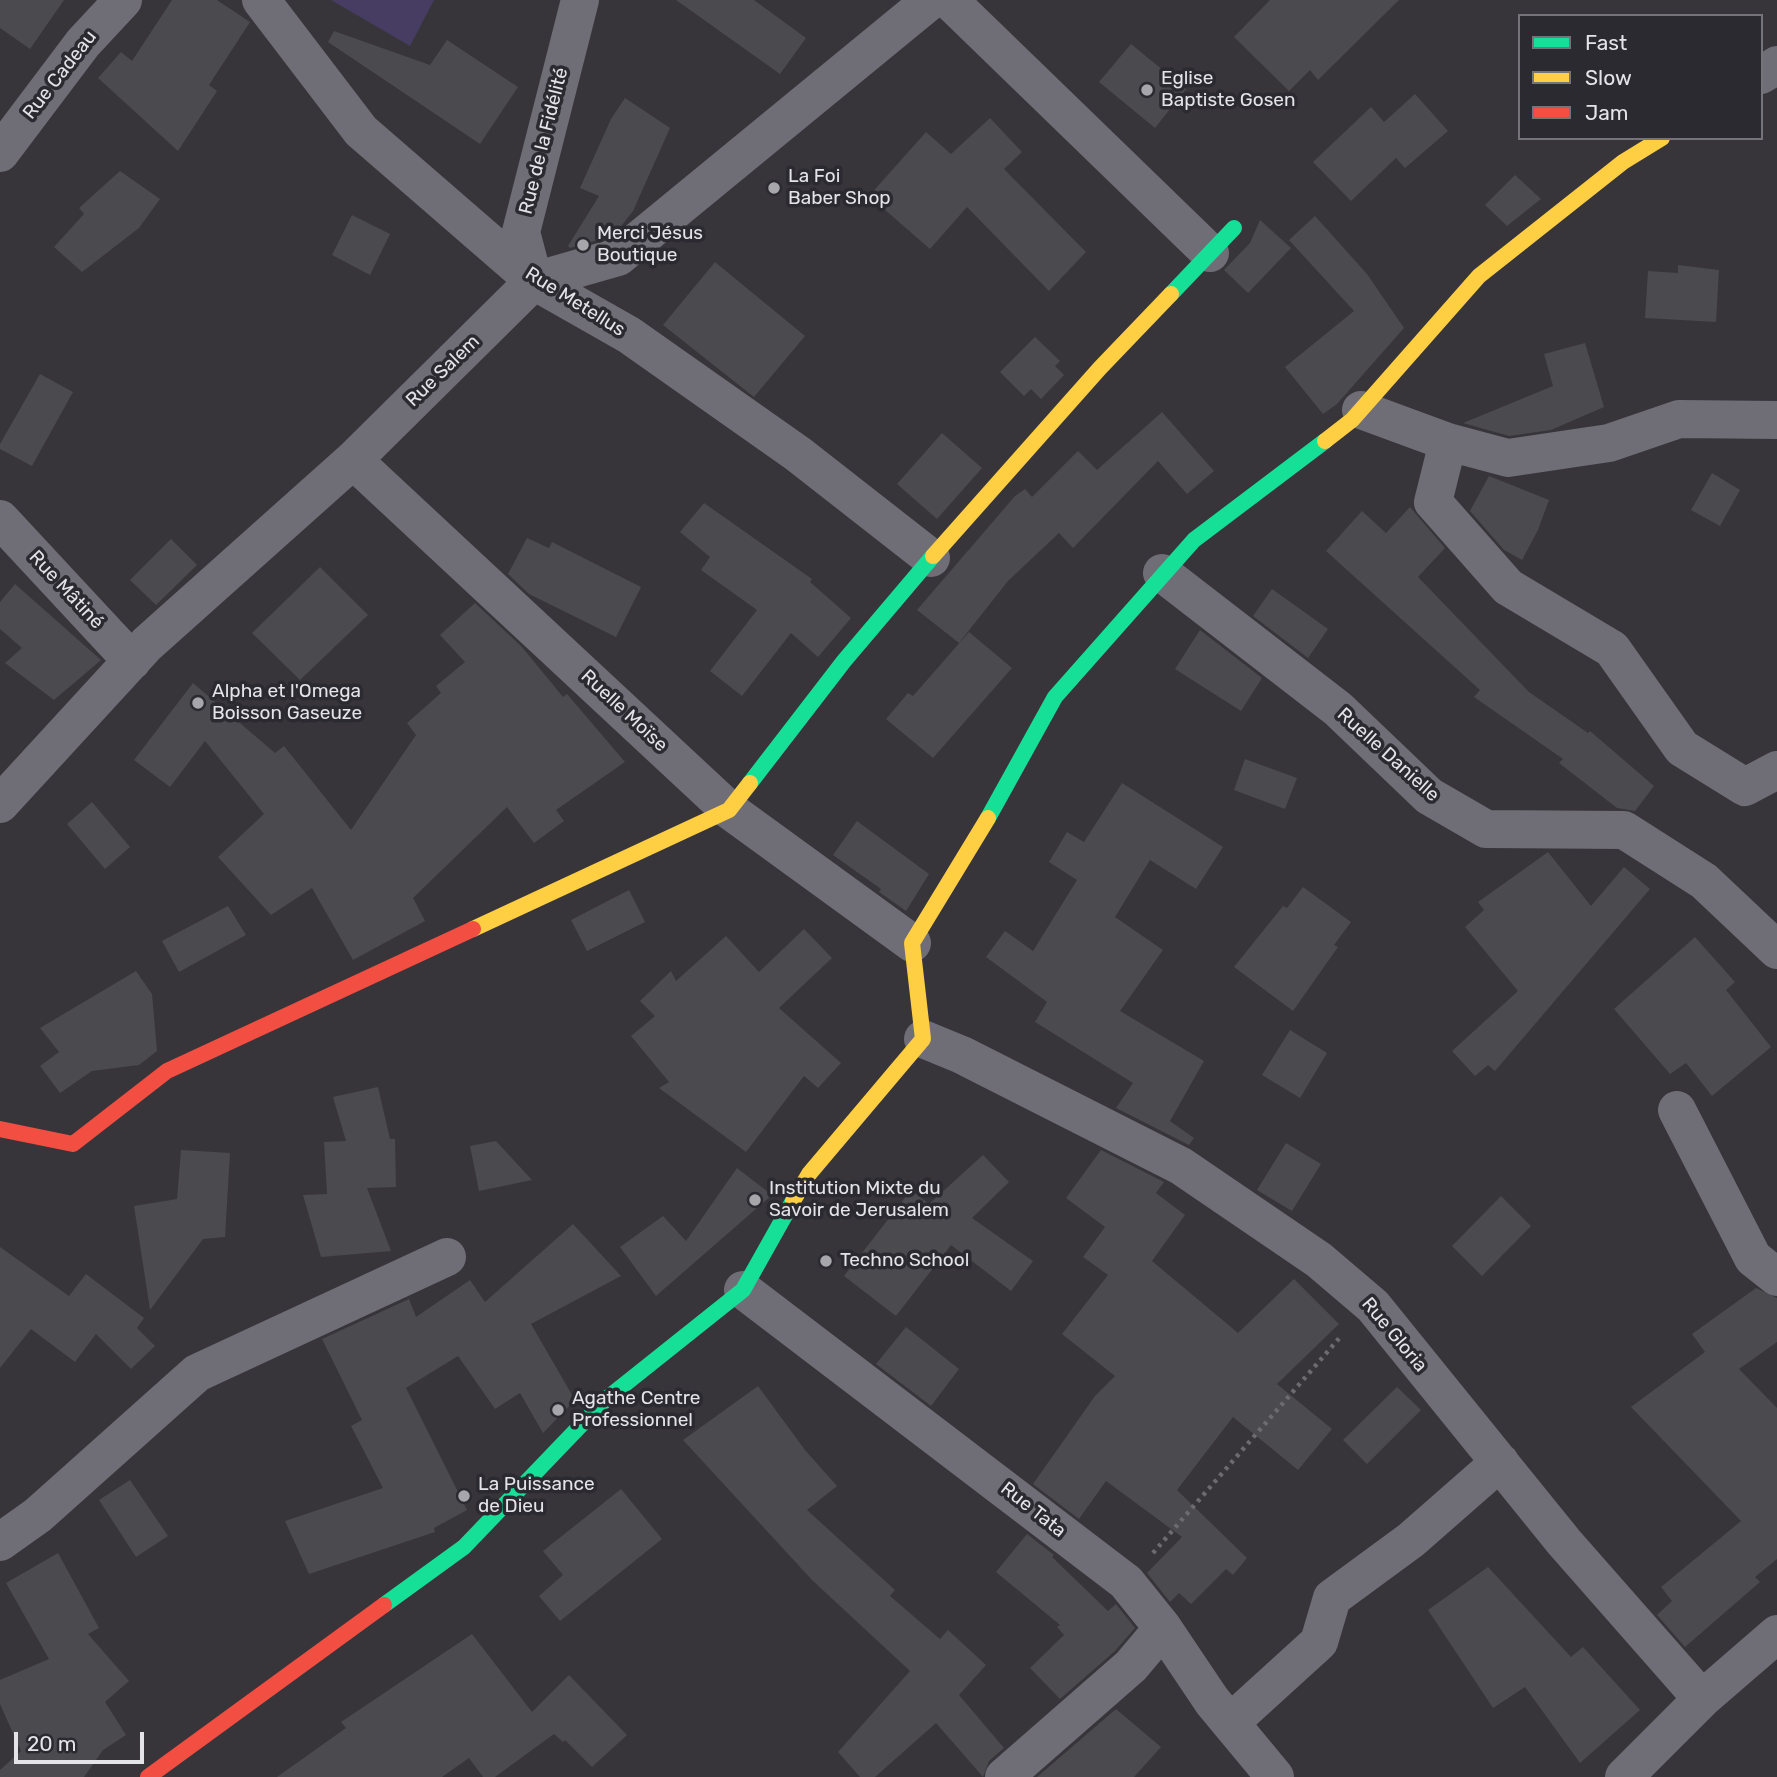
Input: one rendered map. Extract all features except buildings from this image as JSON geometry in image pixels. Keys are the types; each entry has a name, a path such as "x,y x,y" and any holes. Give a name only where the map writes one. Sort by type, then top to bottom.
{"street":[{"name":"Rue Cadeau","path":"0,153 83,43 122,0"},
{"name":"Rue Metellus","path":"261,0 361,131 534,281 640,343 798,454 931,558"},
{"name":"Rue de la Fidélité","path":"534,281 521,232 580,0"},
{"name":"Rue Salem","path":"0,804 132,661 353,460 534,281 618,257 931,0"},
{"path":"0,1129 73,1144 167,1071 729,810 844,661 931,558 1100,368 1222,240 949,0"},
{"path":"163,1773 464,1547 605,1400 743,1290 809,1174 923,1039 912,943 983,828 1055,697 1194,540 1352,420 1479,275 1623,162 1659,140"},
{"path":"1361,410 1448,442 1508,458 1609,443 1679,419 1777,420"},
{"path":"1448,442 1433,502 1508,586 1612,649 1682,748 1745,787 1777,770"},
{"name":"Ruelle Moïse","path":"353,460 729,810 912,943"},
{"name":"Rue Mâtiné","path":"0,519 132,661"},
{"name":"Ruelle Danielle","path":"1162,573 1338,709 1429,796 1486,829 1624,830 1704,881 1777,950"},
{"name":"Rue Gloria","path":"923,1039 962,1055 1181,1166 1319,1260 1373,1306 1564,1542 1703,1699"},
{"path":"1677,1110 1753,1258 1777,1277"},
{"path":"0,1542 38,1515 197,1373 447,1257"},
{"name":"Rue Tata","path":"743,1290 1126,1582 1163,1628 1230,1724 1275,1777"},
{"path":"1230,1724 1319,1642 1332,1598 1411,1540 1500,1462"},
{"path":"1004,1777 1131,1666 1163,1628"},
{"path":"1624,1777 1703,1699 1777,1634"}],"path":[{"path":"1126,1582 1339,1338 1373,1306"}],"shaded area":[{"path":"331,0 434,0 410,46"}],"traffic: fast":[{"path":"1171,294 1234,228"},
{"path":"988,818 1055,697 1194,540 1325,441"},
{"path":"750,783 844,661 933,556"},
{"path":"384,1605 464,1547 605,1400 743,1290 793,1201"}],"traffic: slow":[{"path":"1325,441 1352,420 1479,276 1623,162 1659,140"},
{"path":"933,556 1100,368 1171,294"},
{"path":"473,929 729,810 750,783"},
{"path":"793,1201 809,1174 923,1039 912,943 988,818"}],"traffic: jam":[{"path":"0,1129 73,1144 167,1071 473,929"},
{"path":"148,1777 384,1605"}],"place":[{"name":"Eglise Baptiste Gosen","path":"1147,90"},
{"name":"La Foi Baber Shop","path":"774,188"},
{"name":"Merci Jésus Boutique","path":"583,245"},
{"name":"Alpha et l'Omega Boisson Gaseuze","path":"198,703"},
{"name":"Institution Mixte du Savoir de Jerusalem","path":"755,1200"},
{"name":"Techno School","path":"826,1261"},
{"name":"Agathe Centre Professionnel","path":"558,1410"},
{"name":"La Puissance de Dieu","path":"464,1496"}]}
